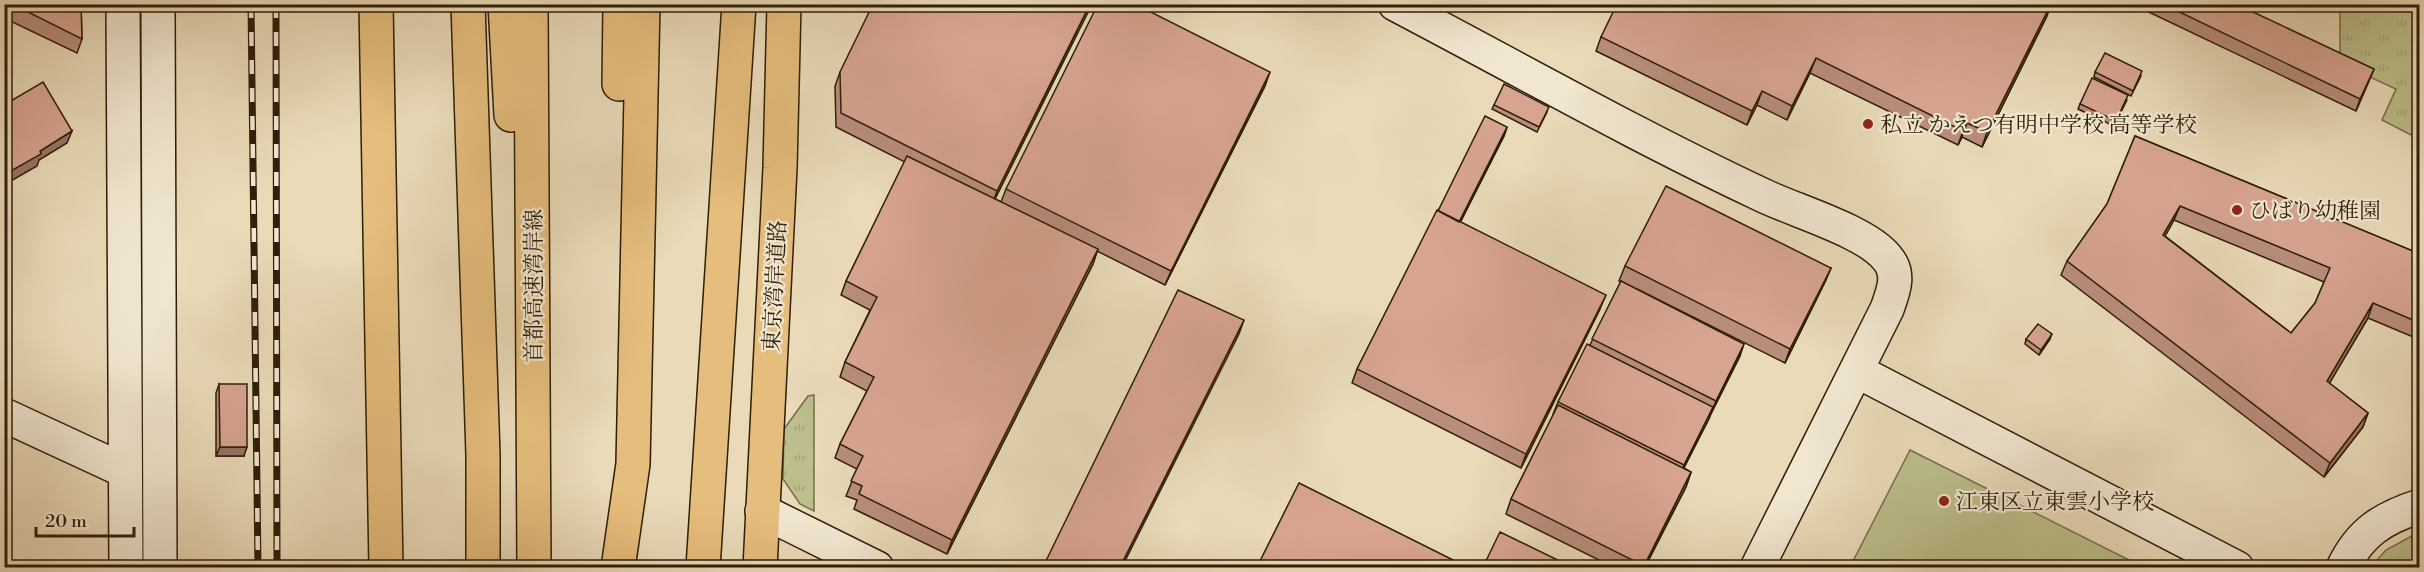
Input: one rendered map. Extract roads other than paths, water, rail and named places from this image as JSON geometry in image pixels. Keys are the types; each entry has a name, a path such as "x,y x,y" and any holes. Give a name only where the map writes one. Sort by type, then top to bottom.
{"highway":[{"path":"353,4 379,112"},
{"path":"376,4 386,567"},
{"path":"468,4 482,443 483,567"},
{"path":"505,4 534,565"},
{"name":"首都高速湾岸線","path":"531,4 534,565"},
{"path":"617,567 620,4"},
{"path":"617,567 633,464 643,4"},
{"path":"703,567 739,4"},
{"name":"東京湾岸道路","path":"760,567 780,168 784,4"},
{"path":"780,168 795,4"}],"street":[{"path":"123,4 126,567"},
{"path":"158,4 160,567"},
{"path":"1395,4 1758,194 1857,236 1887,257 1896,273 1894,289 1887,309 1757,567"},
{"path":"1857,371 2237,567"},
{"path":"4,415 125,471"},
{"path":"2343,567 2358,541 2370,528 2398,513 2420,506"},
{"path":"762,511 877,567"}],"railway":[{"path":"251,4 258,568"},
{"path":"276,4 277,568"}],"place":[{"name":"私立 かえつ有明中学校 高等学校","path":"1868,124"},
{"name":"ひばり幼稚園","path":"2237,210"},
{"name":"江東区立東雲小学校","path":"1944,501"}]}
